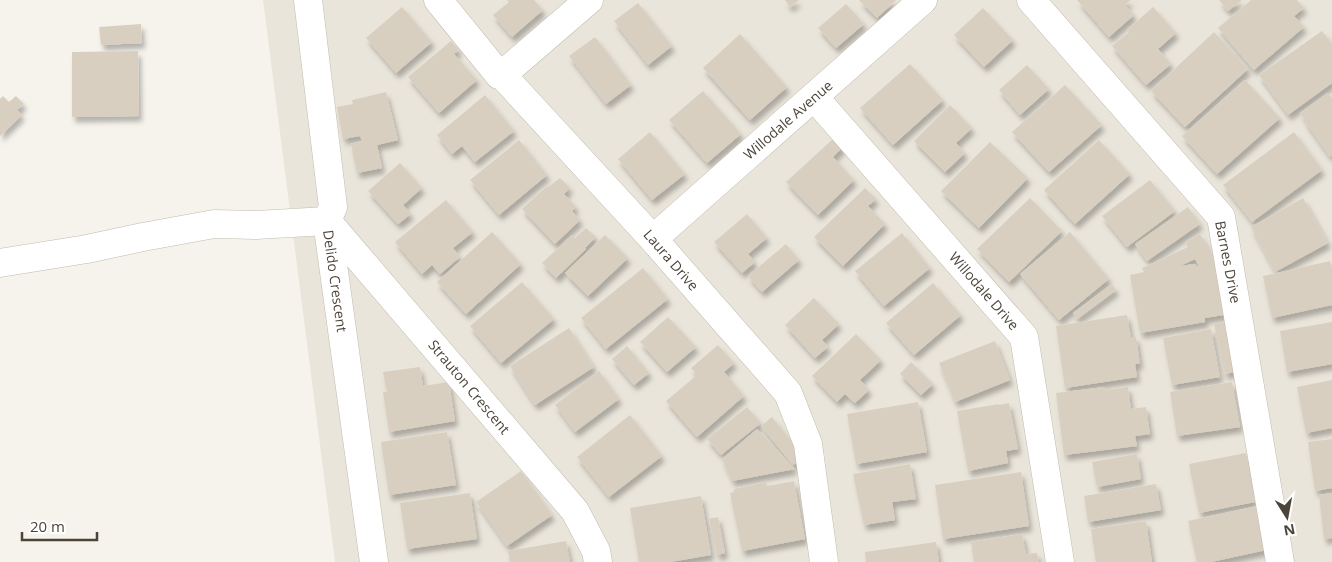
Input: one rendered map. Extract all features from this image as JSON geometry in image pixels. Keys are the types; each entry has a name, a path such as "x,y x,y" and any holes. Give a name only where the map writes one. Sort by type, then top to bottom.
{"street":[{"name":"Delido Crescent","path":"308,0 333,207 327,221 374,562"},
{"name":"Laura Drive","path":"438,0 499,75 502,75 653,238 788,393 808,444 824,562"},
{"path":"502,75 589,0"},
{"name":"Willodale Avenue","path":"653,238 923,0"},
{"name":"Barnes Drive","path":"1031,0 1221,217 1280,562"},
{"name":"Willodale Drive","path":"814,98 1024,337 1060,562"},
{"path":"0,263 87,249 214,224 256,225 327,221"},
{"name":"Strauton Crescent","path":"327,221 575,511 596,551 598,562"}],"shaded area":[{"path":"263,0 1332,0 1332,562 335,562"}],"building":[{"path":"507,0 534,0 543,10 512,37 493,15 509,2"},
{"path":"785,0 799,0 790,7"},
{"path":"859,0 896,0 877,18"},
{"path":"1077,0 1131,0 1125,5 1134,15 1109,37"},
{"path":"1219,0 1242,0 1228,11"},
{"path":"1251,0 1297,0 1304,8 1294,16 1304,27 1254,70 1218,28"},
{"path":"638,3 672,46 648,65 614,21"},
{"path":"846,4 864,24 836,48 818,28"},
{"path":"402,7 432,42 396,73 366,38"},
{"path":"1153,7 1176,33 1158,49 1171,64 1146,85 1112,46 1129,32 1127,30"},
{"path":"983,8 1013,40 984,67 954,35"},
{"path":"141,24 142,43 101,45 99,27"},
{"path":"1322,31 1332,44 1332,83 1288,115 1259,75"},
{"path":"1214,32 1248,69 1185,127 1151,91"},
{"path":"740,34 787,87 750,120 703,68"},
{"path":"595,37 631,85 606,104 569,56"},
{"path":"451,41 459,50 454,54 477,80 439,113 408,77"},
{"path":"138,51 139,116 72,117 72,52"},
{"path":"910,64 943,100 893,145 860,108"},
{"path":"1027,65 1049,89 1020,115 999,90"},
{"path":"1245,80 1280,118 1217,174 1182,136"},
{"path":"1065,85 1102,125 1049,172 1012,132"},
{"path":"703,91 741,134 707,163 669,120"},
{"path":"386,92 398,140 377,145 382,168 357,173 351,144 362,141 360,136 343,139 337,107 353,104 352,100"},
{"path":"1328,93 1332,98 1332,155 1330,157 1300,113"},
{"path":"485,95 514,131 475,162 462,146 452,154 437,135"},
{"path":"3,96 9,102 16,96 24,104 17,110 22,115 0,136 0,99"},
{"path":"950,105 972,128 956,143 965,153 945,172 914,141"},
{"path":"650,132 685,174 652,200 618,159"},
{"path":"1294,132 1322,170 1252,222 1223,185"},
{"path":"834,138 843,147 833,157 854,180 818,215 786,182"},
{"path":"519,140 547,175 499,215 470,180"},
{"path":"1099,140 1130,174 1075,224 1044,190"},
{"path":"990,142 1028,178 979,228 941,191"},
{"path":"400,163 422,188 403,205 411,214 398,224 368,191"},
{"path":"560,178 570,188 564,194 576,207 572,211 580,220 555,244 522,209 547,186"},
{"path":"1150,180 1175,211 1127,247 1102,216"},
{"path":"865,188 876,199 868,206 885,224 843,266 814,237"},
{"path":"1030,198 1062,231 1009,282 977,249"},
{"path":"1303,198 1328,243 1275,272 1251,227"},
{"path":"446,200 473,232 453,248 460,257 440,274 432,265 422,274 395,242"},
{"path":"1188,207 1200,224 1147,261 1135,244"},
{"path":"747,214 767,238 748,254 755,262 742,273 714,242"},
{"path":"586,228 596,237 556,278 542,263 572,235 575,238"},
{"path":"492,232 521,264 466,314 437,282"},
{"path":"1070,232 1109,279 1059,320 1020,274"},
{"path":"902,233 930,268 884,306 855,271"},
{"path":"1200,234 1218,263 1229,314 1205,318 1205,322 1140,333 1130,275 1144,272 1142,268 1188,247 1185,242","holes":["1195,259 1199,266 1195,264 1180,266"]},
{"path":"605,235 628,258 588,296 565,273"},
{"path":"786,244 799,260 762,292 748,276"},
{"path":"1330,261 1332,305 1272,318 1263,276"},
{"path":"643,268 668,299 606,349 581,318"},
{"path":"522,282 554,319 501,363 470,326"},
{"path":"933,283 961,315 914,355 886,323"},
{"path":"1112,284 1116,290 1077,319 1073,313"},
{"path":"814,298 839,324 822,340 828,347 815,358 785,325"},
{"path":"1127,315 1131,338 1136,337 1140,364 1135,364 1137,377 1065,388 1056,326"},
{"path":"668,317 696,347 667,372 640,342"},
{"path":"1232,320 1243,370 1225,374 1214,324"},
{"path":"1332,322 1332,364 1287,372 1280,331"},
{"path":"569,328 594,367 535,405 510,366"},
{"path":"1211,329 1220,377 1172,385 1163,338"},
{"path":"856,334 881,360 860,380 869,390 855,403 845,394 837,402 812,376"},
{"path":"995,341 1010,380 955,402 939,363"},
{"path":"718,345 734,363 724,372 744,396 697,437 666,401 697,375 691,368"},
{"path":"627,346 649,373 634,385 612,359"},
{"path":"911,362 933,384 921,395 900,374"},
{"path":"420,367 423,386 449,382 455,421 389,432 383,392 387,392 383,372"},
{"path":"599,371 619,399 575,432 555,405"},
{"path":"1332,380 1332,428 1306,433 1297,387"},
{"path":"1232,382 1240,427 1177,436 1170,392"},
{"path":"1105,387 1105,390 1128,387 1131,409 1146,407 1150,434 1135,436 1137,446 1064,455 1056,393"},
{"path":"918,402 927,452 856,464 847,414"},
{"path":"1009,403 1018,449 1006,451 1008,463 968,471 957,411"},
{"path":"747,407 761,423 721,455 707,439"},
{"path":"630,415 662,456 609,497 577,457"},
{"path":"772,417 804,457 793,465 761,426"},
{"path":"757,429 795,469 732,481 722,459"},
{"path":"447,432 456,485 389,495 381,442"},
{"path":"1332,439 1332,488 1315,491 1308,442"},
{"path":"1246,453 1255,502 1199,513 1189,464"},
{"path":"1137,454 1141,479 1097,487 1092,462"},
{"path":"910,464 916,499 892,502 895,520 864,525 853,474"},
{"path":"521,471 552,515 507,546 476,502"},
{"path":"1021,472 1029,526 943,539 935,485"},
{"path":"794,481 805,539 742,551 730,493 734,492 734,489 766,482 767,486"},
{"path":"1156,484 1161,510 1088,522 1084,496"},
{"path":"470,493 477,539 407,549 400,503"},
{"path":"1332,493 1332,538 1324,539 1319,495"},
{"path":"701,496 711,555 670,562 639,562 630,508"},
{"path":"1262,505 1271,549 1211,562 1197,562 1188,521"},
{"path":"718,517 725,553 717,555 709,519"},
{"path":"1146,521 1152,562 1096,562 1091,529"},
{"path":"1022,534 1026,554 1037,553 1039,562 974,562 971,542"},
{"path":"566,541 570,562 510,562 508,551"},
{"path":"936,542 939,562 866,562 865,552"}]}
